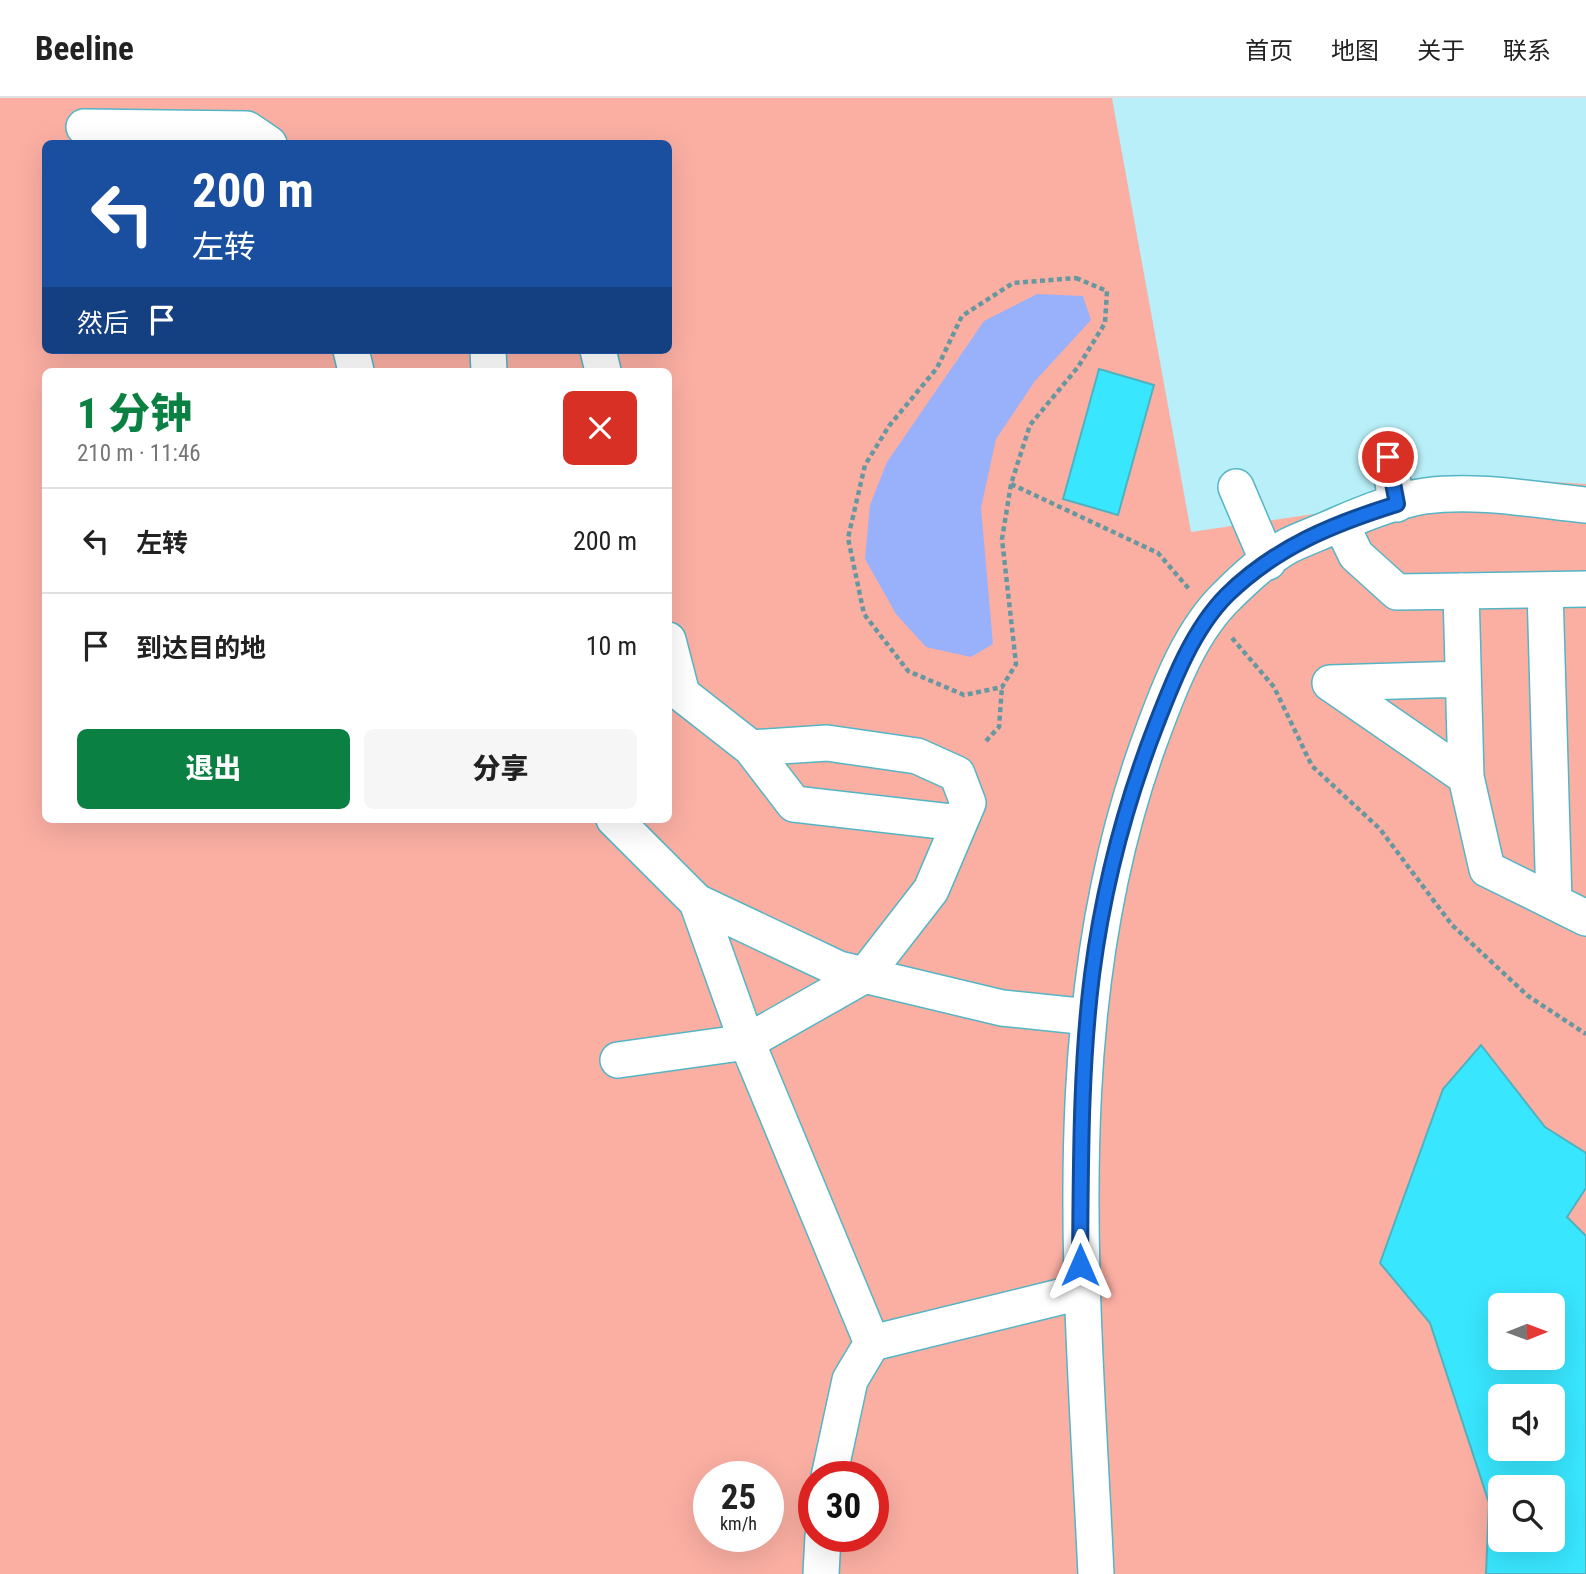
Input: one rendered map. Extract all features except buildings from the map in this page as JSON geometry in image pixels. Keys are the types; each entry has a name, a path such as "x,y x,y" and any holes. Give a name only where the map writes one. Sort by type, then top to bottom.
{"street":[{"path":"84,127 247,130 263,140"},
{"path":"1388,457 1397,504"},
{"path":"1236,487 1268,562"},
{"path":"1096,1574 1080,1292 1081,1134 1088,1017 1092,975 1106,895 1130,792 1167,694 1195,639 1226,596 1285,547 1341,524 1424,496 1478,495 1586,505"},
{"path":"1341,524 1356,555 1397,592 1586,589"},
{"path":"1545,590 1554,902"},
{"path":"1461,591 1466,777 1487,869 1586,918"},
{"path":"672,671 675,695 751,748 794,804 959,823"},
{"path":"1463,679 1331,682 1466,777"},
{"path":"618,1060 747,1042 865,975 931,890 968,803 957,774 917,755 827,743 751,748"},
{"path":"618,823 697,902 839,969 1002,1008 1088,1017"},
{"path":"697,902 747,1042 872,1343"},
{"path":"832,1461 850,1380 872,1343 1080,1292"},
{"path":"821,1574 822,1552"}],"path":[{"path":"986,741 999,727 1002,687 1016,664 1002,538 1011,484 1030,425 1078,367 1105,323 1107,291 1076,278 1013,283 962,316 937,368 889,426 864,465 848,538 864,614 908,671 964,695 1002,687"},
{"path":"1011,484 1158,553 1274,687 1312,766 1380,830 1452,925 1528,996 1586,1034"}],"shaded area":[{"path":"0,98 1112,98 1191,532 1538,481 1586,484 1586,1574 0,1574"}],"water":[{"path":"1037,294 1083,296 1091,320 1035,381 996,439 981,508 993,644 971,657 926,647 896,614 865,559 870,505 887,462 984,321"}],"route":[{"path":"1080,1265 1081,1134 1092,975 1106,895 1130,792 1167,694 1195,639 1226,596 1285,547 1357,516 1397,504 1388,457"}]}
